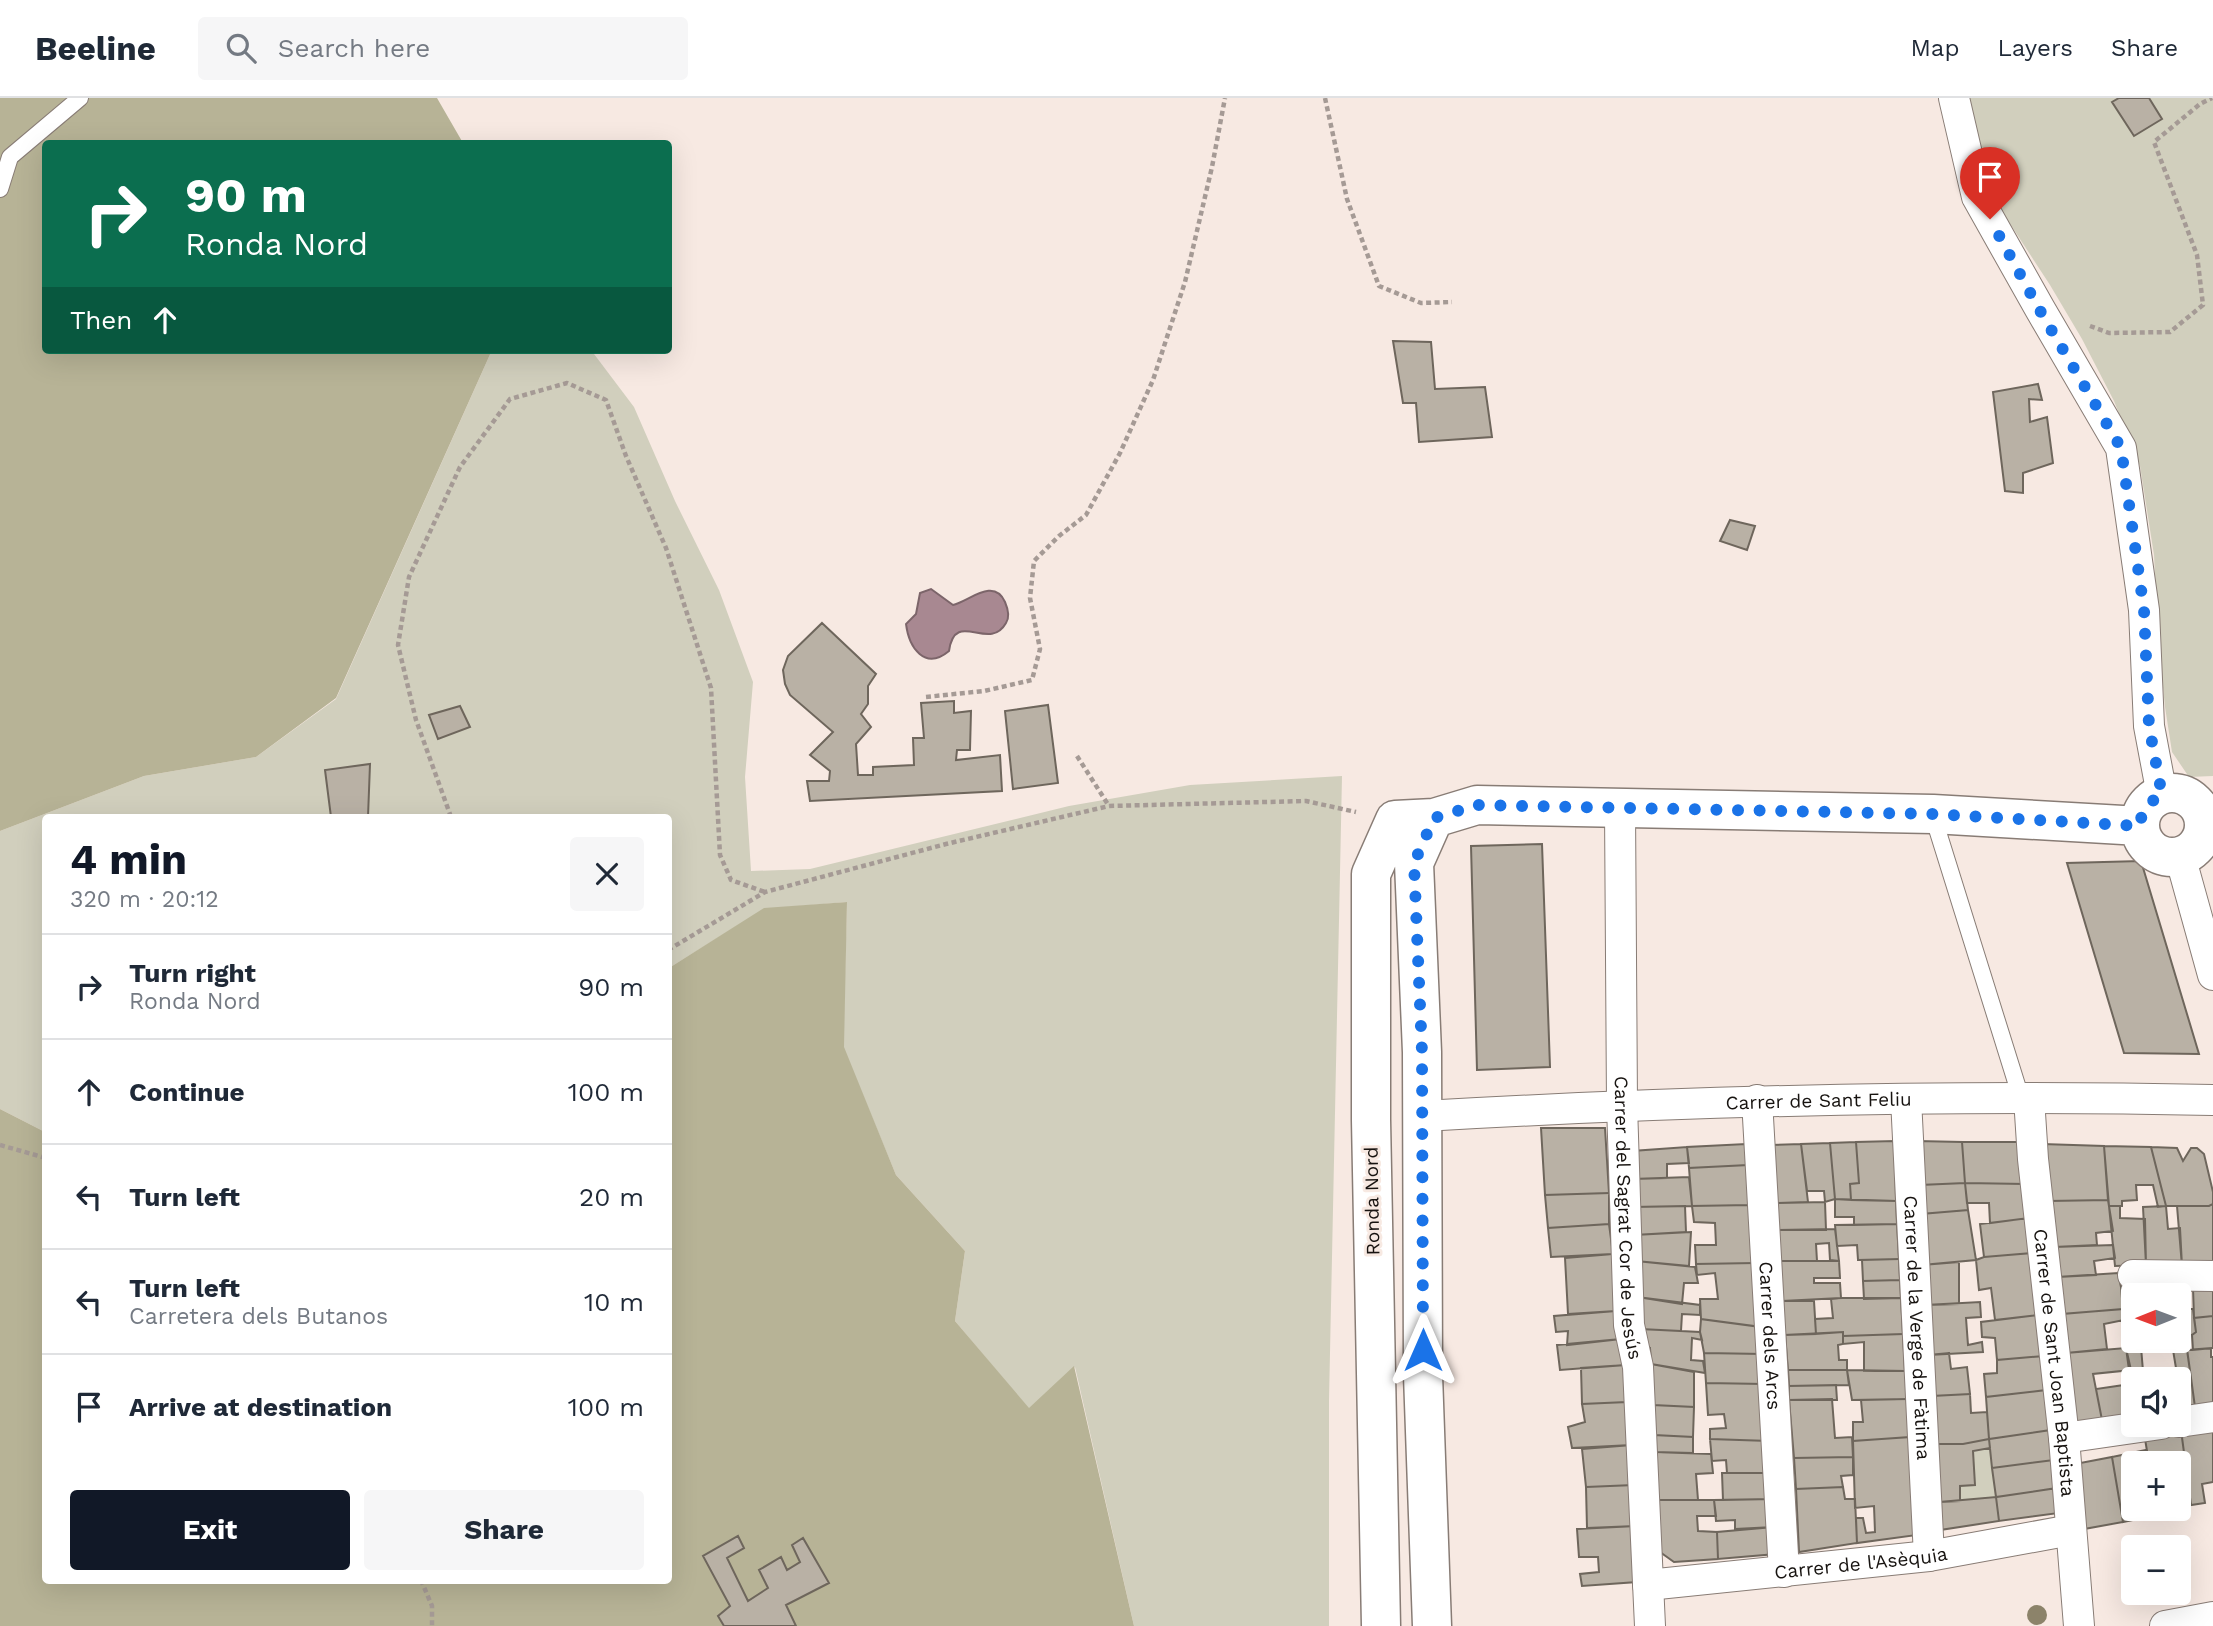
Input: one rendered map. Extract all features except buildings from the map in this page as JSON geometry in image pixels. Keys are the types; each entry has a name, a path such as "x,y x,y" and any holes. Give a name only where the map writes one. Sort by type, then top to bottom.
{"street":[{"path":"1954,98 1978,197 2039,309 2121,448 2144,610 2149,726 2162,795"},
{"path":"2199,838 2161,856 2150,849 2143,838 2140,826 2142,813 2162,795 2175,793 2192,800 2203,816 2199,838 2213,975"},
{"path":"1395,820 1434,818 1477,805 1933,814 2140,826"},
{"name":"Carrer del Sagrat Cor de Jesús","path":"1620,807 1622,1105 1629,1325 1638,1367 1650,1626"},
{"path":"1432,1626 1423,1376 1422,1052 1414,863 1434,818"},
{"name":"Ronda Nord","path":"1381,1626 1371,1133 1371,874 1395,820"},
{"name":"Carrer de Sant Feliu","path":"1423,1116 1757,1100 2088,1097 2213,1100"},
{"name":"Carrer de Sant Joan Baptista","path":"2025,1098 2064,1438 2079,1626"},
{"name":"Carrer de la Verge de Fàtima","path":"1906,1099 1929,1556"},
{"name":"Carrer dels Arcs","path":"1757,1100 1784,1573"},
{"path":"2133,1275 2213,1276"},
{"path":"2191,1420 2213,1417"},
{"path":"2064,1438 2121,1430"},
{"name":"Carrer de l'Asèquia","path":"1648,1585 1929,1556 2071,1530"},
{"path":"2165,1626 2213,1617"}],"lane":[{"path":"0,189 10,157 80,98"},
{"path":"1933,814 2025,1098"}],"path":[{"path":"926,697 984,691 1032,680 1040,649 1030,598 1034,561 1059,536 1086,515 1121,453 1153,380 1185,282 1225,98"},
{"path":"1325,98 1347,200 1380,286 1421,303 1452,302"},
{"path":"2039,309 2109,333 2170,332 2203,305 2197,255 2154,142 2200,104 2212,98"},
{"path":"450,814 416,720 398,645 409,577 460,467 510,399 567,383 606,400 626,456 666,548 710,688 720,855 731,880 765,892"},
{"path":"1077,756 1109,806"},
{"path":"672,948 765,892 946,844 1109,806 1306,801 1395,820"},
{"path":"0,1146 42,1157"},
{"path":"423,1584 432,1606 432,1626"}],"shaded area":[{"path":"0,98 437,98 461,140 42,140 42,354 490,354 336,698 256,757 144,776 0,831"},
{"path":"1963,98 2213,98 2213,776 2189,777 2172,752 2158,638 2154,555 2140,466 2114,401 2082,339 2003,213 1972,147"},
{"path":"490,354 594,354 634,407 675,501 719,590 753,682 745,777 751,871 810,869 1069,806 1190,785 1342,776 1329,1401 1329,1626 1134,1626 1075,1367 1029,1409 955,1321 965,1251 896,1175 843,1047 847,902 764,909 672,966 672,814 45,814 144,776 256,757 336,699"},
{"path":"931,589 953,605 981,593 994,591 1005,602 1007,621 999,631 991,634 965,631 958,633 952,639 949,651 940,657 926,658 915,648 906,624 916,614 920,593"},
{"path":"42,815 42,1130 0,1109 0,831"},
{"path":"847,902 844,1047 896,1175 965,1251 955,1321 1029,1408 1074,1366 1134,1626 0,1626 0,1109 42,1130 42,1584 672,1584 672,966 764,908"},
{"path":"1990,1448 1996,1497 1960,1501 1960,1486 1975,1484 1973,1451"}],"route":[{"path":"1423,1350 1422,1052 1414,863 1434,818 1477,805 1933,814 2140,826 2146,807 2162,795 2149,726 2144,610 2121,448 2039,309 1990,219"}]}
